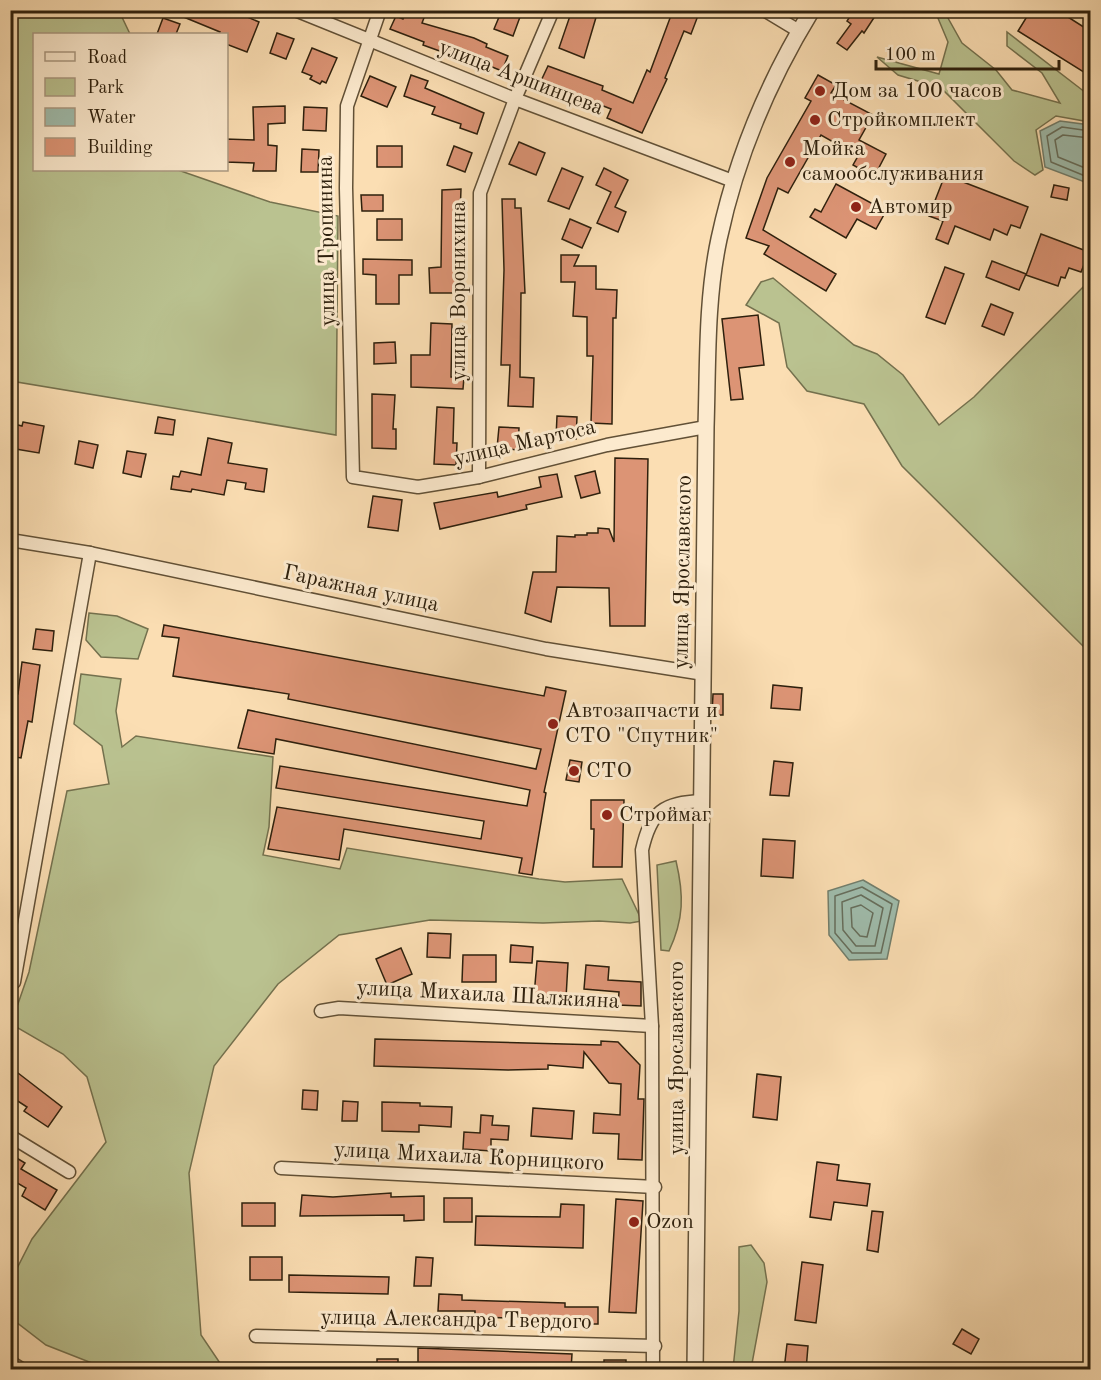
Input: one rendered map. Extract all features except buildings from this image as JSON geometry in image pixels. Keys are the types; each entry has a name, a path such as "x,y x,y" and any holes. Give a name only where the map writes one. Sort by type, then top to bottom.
{"street":[{"name":"улица Аршинцева","path":"295,10 515,99 734,181"},
{"name":"улица Тропинина","path":"353,477 346,188 347,106 380,10"},
{"name":"улица Воронихина","path":"479,477 480,193 515,99 553,10"},
{"path":"764,10 799,31"},
{"name":"улица Ярославского","path":"695,1370 706,427 711,298 718,240 747,140 799,31 812,10"},
{"name":"улица Мартоса","path":"353,477 418,487 479,477 607,445 706,427"},
{"name":"Гаражная улица","path":"10,540 90,553 546,649 704,674"},
{"path":"10,982 14,982 90,553"},
{"path":"653,1370 655,1187 652,1026 642,850 647,831 658,813 676,802 702,801"},
{"name":"улица Михаила Шалжияна","path":"321,1011 339,1008 652,1026"},
{"path":"10,1136 69,1172"},
{"name":"улица Михаила Корницкого","path":"281,1168 655,1187"},
{"name":"улица Александра Твердого","path":"256,1336 655,1346"},
{"path":"10,1362 23,1370"}],"green space":[{"path":"10,11 119,11 130,33 33,33 33,171 181,171 270,202 338,216 336,435 11,381"},
{"path":"935,11 944,11 962,43 996,70 1012,90 1060,103 1042,73 1007,46 1007,32 1090,96 1090,122 1056,116 1036,130 1043,170 1035,175 1014,161 941,88 898,75 877,57 939,74 948,42"},
{"path":"773,278 854,345 877,354 903,375 939,425 974,397 1090,280 1090,653 902,466 864,404 807,391 787,367 779,323 746,305 761,282"},
{"path":"89,613 117,616 148,629 138,659 101,657 86,640"},
{"path":"81,674 121,679 116,711 122,747 136,736 273,757 269,827 263,855 340,869 347,848 565,882 622,879 642,921 543,923 430,920 339,935 278,984 214,1066 189,1173 201,1335 224,1369 107,1369 46,1345 11,1318 10,1282 32,1239 106,1142 87,1077 63,1054 11,1024 29,972 67,791 109,784 102,746 74,724"},
{"path":"676,861 681,907 678,928 669,951 661,950 657,865"},
{"path":"751,1245 764,1263 767,1282 751,1369 733,1369 739,1311 739,1247"}],"water":[{"path":"1060,121 1090,125 1090,184 1045,167 1040,131"},
{"path":"863,880 899,901 887,959 849,960 829,935 828,891"}],"place":[{"name":"Дом за 100 часов","path":"820,91"},
{"name":"Стройкомплект","path":"815,120"},
{"name":"Мойка самообслуживания","path":"790,162"},
{"name":"Автомир","path":"856,207"},
{"name":"Автозапчасти и СТО \"Спутник\"","path":"553,724"},
{"name":"СТО","path":"574,771"},
{"name":"Строймаг","path":"607,815"},
{"name":"Ozon","path":"634,1222"}]}
